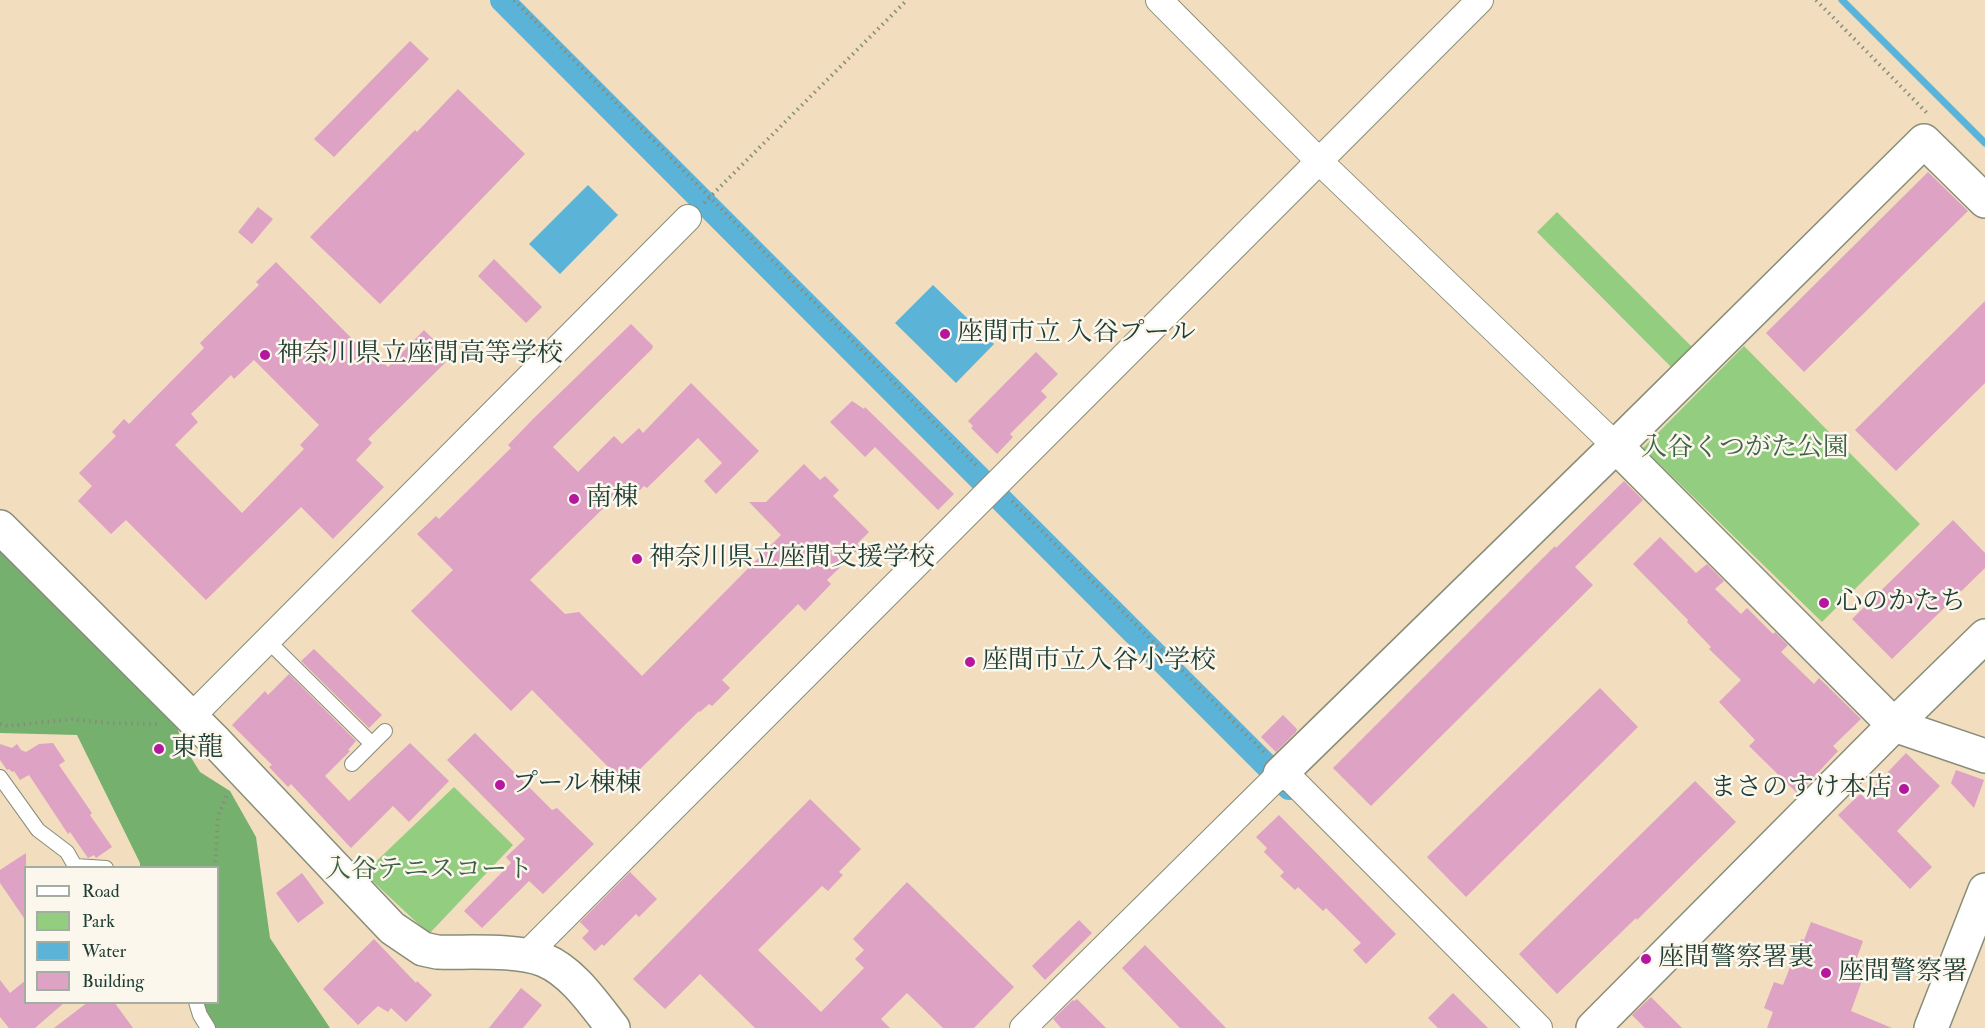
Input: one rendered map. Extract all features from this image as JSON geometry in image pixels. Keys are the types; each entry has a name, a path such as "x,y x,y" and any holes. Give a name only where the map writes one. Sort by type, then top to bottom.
{"street":[{"path":"1159,0 1320,161 1616,446 1894,725 1985,756"},
{"path":"526,955 1480,0"},
{"path":"1036,1024 1276,778 1924,141 1985,201"},
{"path":"191,717 688,218"},
{"path":"0,527 238,765 392,928 423,949 437,952 526,955 545,961 560,970 591,1000 613,1028"},
{"path":"1593,1028 1985,636"},
{"path":"1276,778 1539,1028"},
{"path":"1941,1023 1985,890"}],"lane":[{"path":"268,641 372,744"},
{"path":"351,764 385,731"},
{"path":"0,777 38,830 67,852 75,866"},
{"path":"197,1004 208,1028"}],"path":[{"path":"514,0 709,198 989,491 1276,778"},
{"path":"709,198 907,0"},
{"path":"1816,0 1931,117"},
{"path":"0,724 8,726 72,719 107,723 166,724 191,717"},
{"path":"215,866 218,817 238,765"}],"green space":[{"path":"1557,212 1692,347 1671,367 1537,232"},
{"name":"入谷くつがた公園","path":"1744,346 1920,524 1822,622 1643,448"},
{"path":"0,551 176,723 182,743 200,772 230,791 256,837 270,938 330,1028 207,1028 196,1004 219,1004 219,866 140,866 77,735 0,733"},
{"name":"入谷テニスコート","path":"454,787 513,845 429,934 364,873"}],"water":[{"path":"588,185 618,215 560,274 529,244"},
{"name":"座間市立 入谷プール","path":"933,285 994,344 956,383 895,323"}],"building":[{"path":"410,41 429,59 334,157 314,139"},
{"path":"458,89 525,154 380,304 310,237"},
{"path":"1928,172 1968,211 1804,372 1766,333"},
{"path":"258,207 273,219 252,244 238,232"},
{"path":"494,259 542,307 526,323 478,276"},
{"path":"276,262 378,365 382,361 388,367 424,330 451,357 368,439 372,443 356,460 384,487 333,539 301,507 206,600 126,520 111,534 78,501 92,486 79,473 116,436 112,432 124,419 129,424 204,348 200,343 259,285 256,282","holes":["254,360 319,425 300,445 304,449 242,513 175,445 198,422 191,414 231,375 234,379"]},
{"path":"1985,301 1985,383 1896,471 1855,430"},
{"path":"631,324 653,346 652,349 553,447 578,472 614,436 622,444 639,428 643,433 691,383 759,451 716,494 704,481 722,463 698,438 647,488 644,486 635,495 626,486 530,580 565,614 579,612 642,676 781,535 749,502 766,502 804,464 820,480 825,476 839,490 833,496 869,532 857,544 861,547 827,580 831,584 805,611 798,604 722,680 730,688 712,706 709,704 699,711 625,784 532,690 511,711 411,611 453,570 417,534 436,516 439,519 511,448 508,445 533,419"},
{"path":"1036,352 1058,374 1041,391 1047,397 1010,434 1013,437 997,454 971,428 973,426 968,421"},
{"path":"852,401 864,409 865,407 954,494 938,510 875,447 865,457 830,422"},
{"path":"1624,481 1643,500 1575,567 1593,585 1371,806 1333,768 1555,546 1556,548"},
{"path":"1953,520 1985,553 1985,568 1892,659 1852,619"},
{"path":"1660,537 1696,573 1707,564 1724,581 1715,589 1741,614 1747,608 1773,634 1775,632 1788,645 1781,652 1814,684 1819,678 1861,719 1833,746 1838,751 1798,794 1749,746 1755,740 1719,702 1741,680 1709,649 1711,647 1687,622 1688,620 1633,564"},
{"path":"314,649 382,715 369,728 301,661"},
{"path":"289,674 356,741 348,750 350,751 325,776 349,801 410,743 449,781 409,822 393,806 351,848 291,784 288,787 269,767 272,765 232,725 265,691 268,695"},
{"path":"1600,688 1638,727 1466,897 1427,857"},
{"path":"1283,715 1297,729 1276,752 1261,737"},
{"path":"475,733 552,810 557,808 594,844 543,894 529,881 482,928 464,911 511,863 506,857 525,839 447,760"},
{"path":"53,743 65,761 59,765 112,847 96,858 94,855 88,858 70,832 68,834 29,775 20,780 14,771 7,770 0,760 0,744 12,748 17,744 21,750 26,752 39,744"},
{"path":"1906,753 1940,786 1897,831 1932,867 1910,889 1838,815 1860,794 1864,797"},
{"path":"1956,770 1984,780 1974,808 1951,783"},
{"path":"1695,781 1736,822 1637,920 1636,918 1557,994 1519,954"},
{"path":"810,799 861,849 839,872 843,875 828,891 822,886 758,950 821,1012 864,968 855,959 864,950 853,939 907,882 1014,987 974,1028 943,1028 907,993 881,1019 890,1028 755,1028 700,974 665,1009 633,979"},
{"path":"1279,815 1396,934 1366,964 1353,950 1361,943 1326,908 1323,911 1298,887 1295,890 1280,876 1284,872 1264,852 1267,848 1256,837"},
{"path":"26,853 24,918 0,883 0,870"},
{"path":"630,872 657,899 639,917 636,914 604,946 602,944 595,951 582,938 589,931 580,922"},
{"path":"302,873 324,903 298,923 276,893"},
{"path":"1079,920 1092,933 1045,980 1032,966"},
{"name":"座間警察署","path":"1811,922 1863,941 1856,960 1868,964 1851,1011 1892,1028 1767,1028 1773,1012 1764,1008 1774,982 1783,985 1801,939 1804,940"},
{"path":"374,939 416,983 417,981 432,995 406,1022 391,1008 388,1012 378,1006 358,1025 323,989"},
{"path":"1145,945 1226,1028 1180,1028 1122,968"},
{"path":"0,980 10,993 24,982 24,1004 63,1004 35,1028 9,1028 0,1017"},
{"path":"521,988 542,1005 523,1028 489,1028"},
{"path":"1453,993 1488,1028 1438,1028 1428,1018"},
{"path":"1651,997 1682,1028 1645,1028 1632,1015"},
{"path":"1077,999 1106,1028 1061,1028 1053,1019"},
{"path":"85,1004 115,1004 133,1028 54,1028"}],"waterway":[{"path":"502,0 1289,788"},
{"path":"1842,0 1985,143"}],"place":[{"name":"座間市立 入谷プール","path":"945,334"},
{"name":"神奈川県立座間高等学校","path":"265,355"},
{"name":"南棟","path":"574,499"},
{"name":"神奈川県立座間支援学校","path":"637,559"},
{"name":"心のかたち","path":"1824,603"},
{"name":"座間市立入谷小学校","path":"970,662"},
{"name":"東龍","path":"159,749"},
{"name":"プール棟棟","path":"500,785"},
{"name":"まさのすけ本店","path":"1904,789"},
{"name":"座間警察署裏","path":"1646,959"},
{"name":"座間警察署","path":"1826,973"}]}
